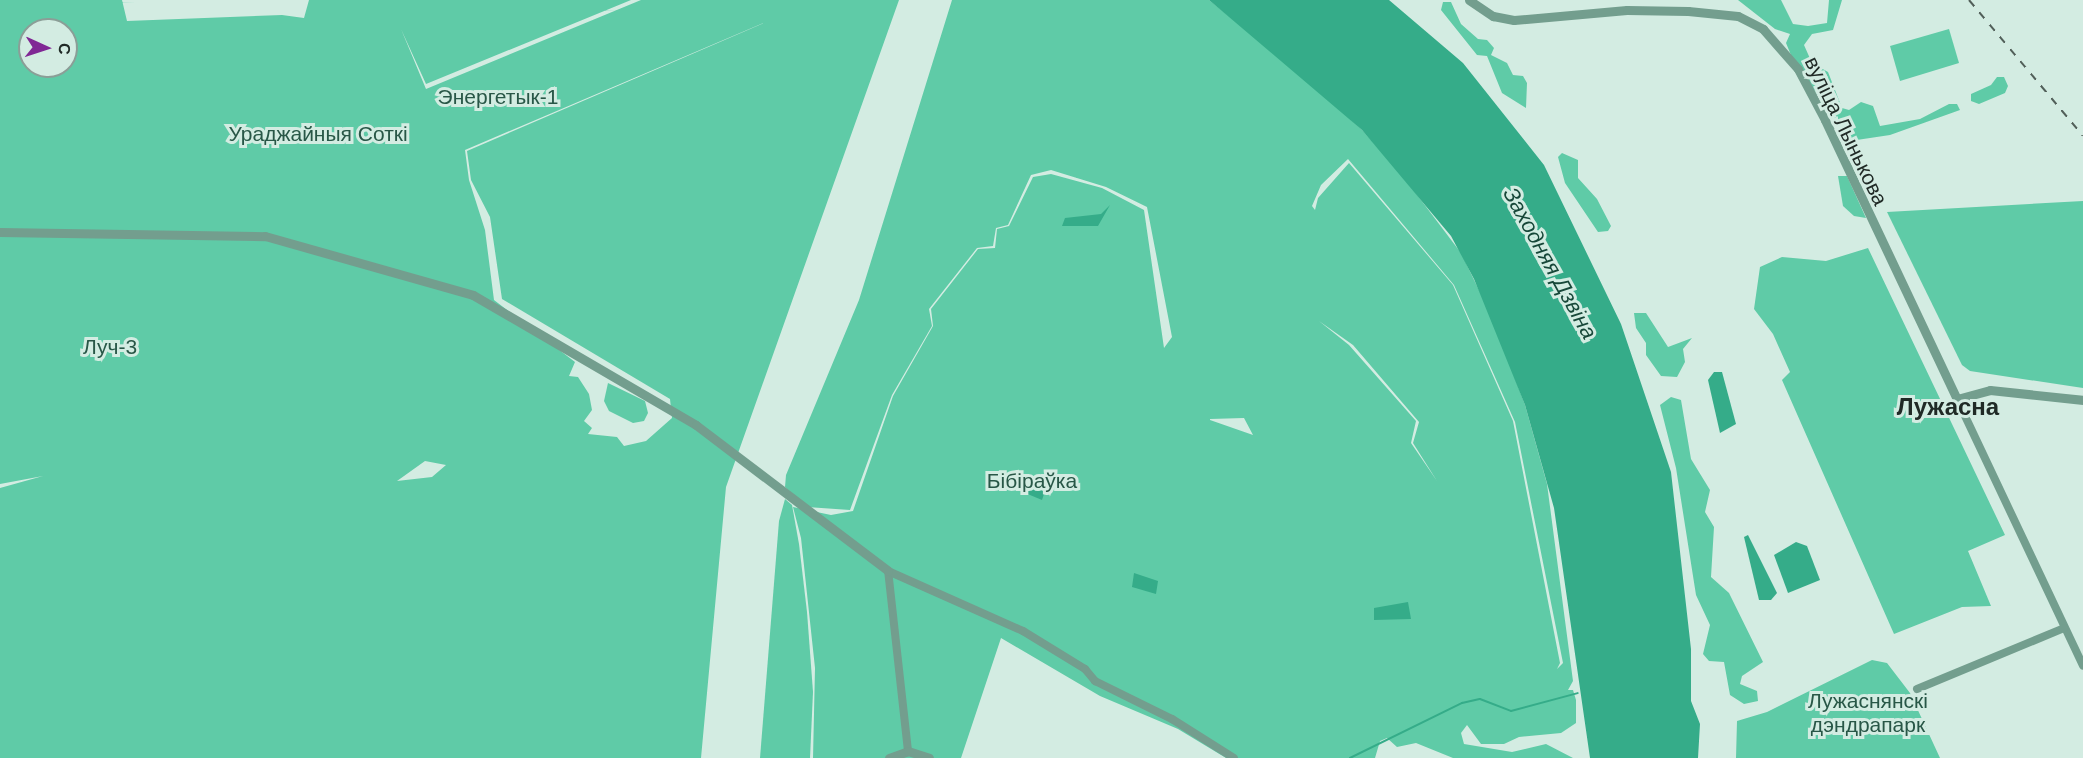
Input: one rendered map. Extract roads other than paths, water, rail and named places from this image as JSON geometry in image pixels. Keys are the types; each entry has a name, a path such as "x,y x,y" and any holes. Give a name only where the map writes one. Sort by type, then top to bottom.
{"street":[{"name":"вуліца Лынькова","path":"1468,0 1494,16 1514,20 1627,10 1688,11 1737,16 1763,29 1798,69 1826,120 1957,399"},
{"path":"0,232 265,236 473,295 696,425 888,571 1023,631 1085,669 1095,681 1172,719 1234,758"},
{"path":"2083,400 1990,390 1957,399 2083,666"},
{"path":"888,571 908,751"},
{"path":"1917,689 2064,628"},
{"path":"889,758 908,751 929,758"}],"water":[{"name":"Заходняя Дзвіна","path":"1209,0 1389,0 1463,63 1544,165 1621,324 1671,472 1691,649 1691,701 1700,724 1698,758 1590,758 1554,508 1525,405 1474,279 1451,236 1362,130"},
{"path":"1110,205 1098,226 1062,226 1065,218 1101,214"},
{"path":"1714,372 1722,372 1736,424 1720,433 1708,380"},
{"path":"1023,477 1047,485 1042,500 1018,490"},
{"path":"1748,535 1777,593 1771,600 1759,600 1744,537"},
{"path":"1796,542 1807,546 1820,580 1788,593 1774,555"},
{"path":"1134,573 1158,581 1156,594 1132,587"},
{"path":"1408,602 1411,619 1374,620 1374,608"}],"waterway":[{"path":"1350,758 1462,703 1480,699 1511,711 1578,693"}],"railway":[{"path":"1969,0 2083,136"}],"district":[{"name":"Лужасна","path":"1948,407"}],"park label":[{"name":"Энергетык-1","path":"498,97"},
{"name":"Ураджайныя Соткі","path":"318,134"},
{"name":"Луч-3","path":"110,347"},
{"name":"Бібіраўка","path":"1032,481"},
{"name":"Лужаснянскі дэндрапарк","path":"1868,713"}]}
